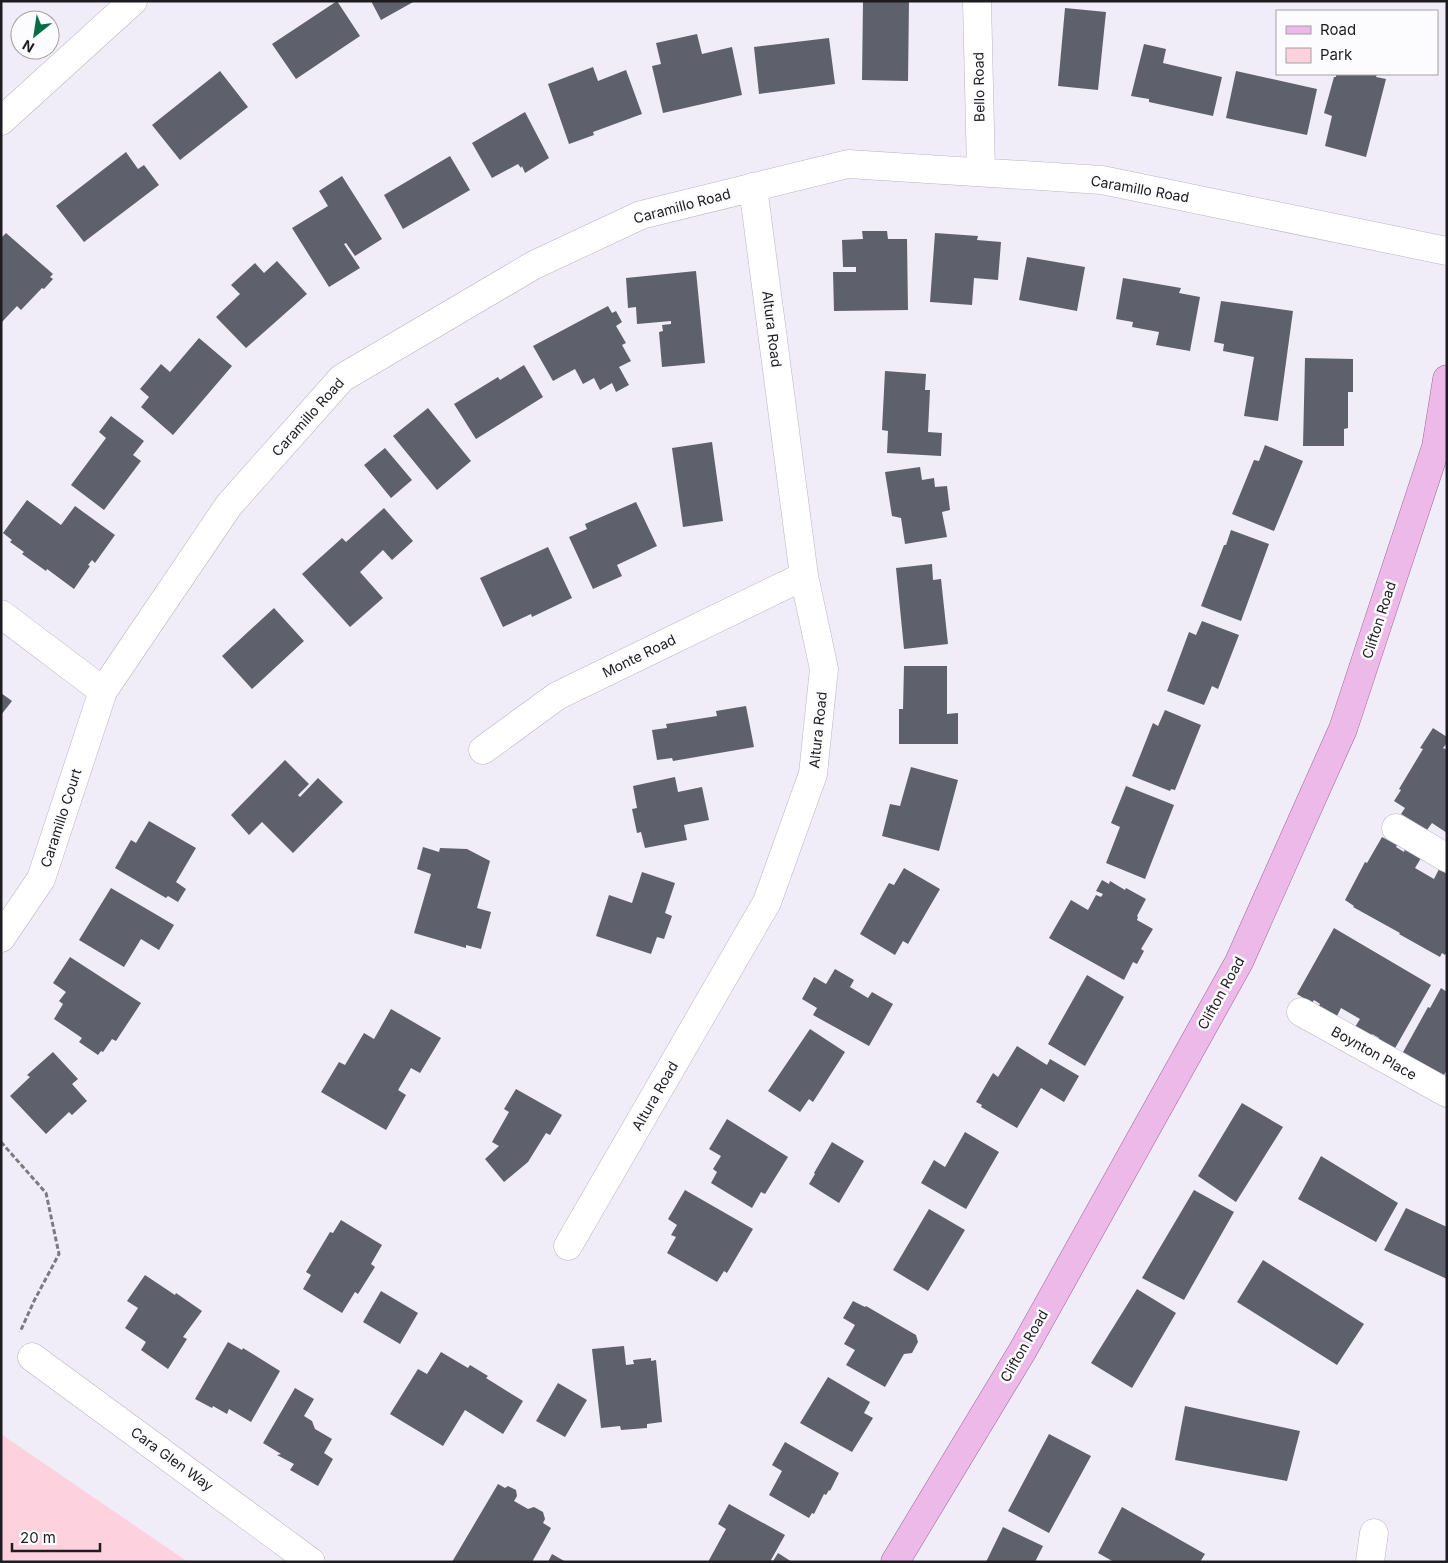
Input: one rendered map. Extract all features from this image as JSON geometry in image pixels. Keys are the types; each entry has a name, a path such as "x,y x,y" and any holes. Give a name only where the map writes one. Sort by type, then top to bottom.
{"main road":[{"name":"Clifton Road","path":"895,1562 1023,1350 1239,962 1343,729 1436,447 1447,379"}],"street":[{"path":"1,121 133,1"},
{"name":"Bello Road","path":"977,1 981,172"},
{"name":"Caramillo Road","path":"103,691 229,505 342,378 534,265 641,215 848,164 1102,180 1447,251"},
{"name":"Altura Road","path":"568,1246 767,902 813,774 824,669 804,576 753,187"},
{"name":"Monte Road","path":"483,750 557,696 804,576"},
{"path":"1,614 103,691"},
{"name":"Caramillo Court","path":"1,938 41,879 103,691"},
{"path":"1396,828 1447,858"},
{"name":"Boynton Place","path":"1301,1012 1447,1093"},
{"name":"Cara Glen Way","path":"25,1347 311,1562"},
{"path":"1370,1562 1374,1532"}],"path":[{"path":"1,1142 46,1193 59,1254 34,1300 25,1347"}],"green space":[{"path":"1,1434 188,1562 1,1562"}],"building":[{"path":"337,1 360,36 296,79 272,44"},
{"path":"371,1 415,1 381,20"},
{"path":"863,1 909,1 908,81 862,80"},
{"path":"1065,8 1106,12 1098,90 1058,86"},
{"path":"697,34 702,54 732,47 742,95 663,113 652,66 661,64 656,43"},
{"path":"829,38 835,84 759,94 754,47"},
{"path":"1144,44 1166,49 1163,63 1222,77 1213,116 1149,102 1149,99 1131,96"},
{"path":"593,67 598,81 626,70 642,114 593,132 594,135 569,144 548,84"},
{"path":"220,71 248,107 180,160 152,125"},
{"path":"1236,71 1317,89 1307,135 1226,118"},
{"path":"1336,75 1377,75 1376,77 1386,79 1366,157 1325,146 1332,116 1324,113 1334,77"},
{"path":"525,112 549,158 525,173 522,166 521,168 518,164 492,178 472,143"},
{"path":"126,152 138,169 144,165 159,185 84,242 56,206"},
{"path":"450,156 470,190 403,229 384,195"},
{"path":"342,176 382,239 355,256 346,243 344,244 360,268 329,287 292,228 328,206 319,191"},
{"path":"862,231 887,231 888,239 907,239 908,310 834,311 833,272 856,272 856,267 843,267 842,240 863,239"},
{"path":"6,233 53,274 50,277 53,279 21,310 17,306 2,322 1,238"},
{"path":"935,233 978,236 977,240 1001,242 998,280 974,278 972,305 930,302"},
{"path":"1027,257 1085,267 1077,311 1019,300"},
{"path":"277,261 307,294 246,348 216,317 240,294 231,285 255,263 264,273"},
{"path":"696,271 705,363 662,367 659,332 663,331 662,325 671,324 671,321 637,324 636,307 628,308 626,278"},
{"path":"1123,278 1181,288 1179,293 1200,297 1190,351 1156,345 1159,332 1132,327 1133,322 1116,319"},
{"path":"1221,301 1293,311 1278,421 1244,416 1254,357 1223,351 1224,344 1214,342"},
{"path":"608,306 612,313 616,311 622,322 616,326 626,343 622,345 631,361 619,367 629,385 616,392 612,383 600,390 594,378 583,384 575,369 553,381 533,346"},
{"path":"199,338 232,366 173,435 141,407 149,397 140,389 161,364 170,372"},
{"path":"1305,358 1353,359 1353,392 1348,392 1348,428 1344,429 1344,446 1303,446"},
{"path":"524,365 543,397 476,439 454,404 498,377 500,380"},
{"path":"885,371 926,374 925,390 930,390 928,432 942,433 941,456 887,453 888,431 882,430"},
{"path":"428,408 471,461 437,490 393,436"},
{"path":"111,416 144,441 133,455 141,461 104,510 71,485 106,438 99,432"},
{"path":"712,442 723,521 683,527 672,448"},
{"path":"1265,445 1303,461 1274,531 1232,514 1254,460 1259,461"},
{"path":"385,448 412,480 391,498 364,465"},
{"path":"920,467 922,480 934,478 935,487 947,486 950,510 942,512 947,537 905,544 901,518 892,516 885,472"},
{"path":"27,500 61,525 75,506 115,535 95,563 92,560 88,565 90,566 74,589 47,569 46,571 22,554 24,552 10,542 12,540 3,533"},
{"path":"636,502 657,546 617,565 622,576 593,589 569,537 587,529 585,524"},
{"path":"384,508 413,541 392,560 383,550 360,572 383,598 350,627 302,574 342,538 346,542"},
{"path":"1231,530 1269,544 1241,621 1201,606"},
{"path":"548,547 572,598 532,617 531,614 503,627 480,578"},
{"path":"932,564 933,580 941,579 948,644 904,649 896,568"},
{"path":"274,608 304,641 252,689 222,656"},
{"path":"1202,621 1239,635 1218,689 1212,686 1204,705 1167,691 1189,632 1196,635"},
{"path":"904,666 947,666 947,714 958,713 958,744 899,744 899,709 903,709"},
{"path":"1,693 12,701 1,715"},
{"path":"746,706 754,747 673,761 672,758 657,760 652,730 667,728 666,724 717,716 716,711"},
{"path":"1165,710 1201,725 1175,790 1171,789 1170,791 1132,776 1153,723 1158,726"},
{"path":"1433,728 1447,737 1447,743 1443,748 1447,750 1447,833 1432,823 1427,830 1401,814 1405,808 1394,801 1423,749 1420,748"},
{"path":"285,760 309,784 298,795 300,797 318,778 343,802 293,853 262,822 249,835 231,815"},
{"path":"911,767 958,780 939,851 882,836 890,804 900,806"},
{"path":"675,777 678,792 702,787 709,820 684,825 687,840 645,848 641,832 637,833 632,809 637,808 633,786"},
{"path":"1126,786 1174,805 1145,879 1106,863 1120,827 1111,823"},
{"path":"149,821 196,848 176,882 186,889 178,902 168,896 166,898 115,868 131,840 136,843"},
{"path":"1382,837 1397,845 1396,847 1404,852 1405,849 1421,858 1415,868 1434,879 1439,869 1447,874 1447,952 1445,955 1442,953 1440,957 1353,907 1345,900 1365,862 1367,863"},
{"path":"423,847 439,852 440,848 467,849 490,861 477,908 491,912 481,949 466,945 466,948 414,933 431,874 417,869"},
{"path":"904,868 940,889 908,944 903,941 895,955 860,934 889,883 894,885"},
{"path":"642,872 675,883 665,913 672,916 664,939 657,937 651,954 596,936 609,895 632,903"},
{"path":"1102,880 1109,884 1110,881 1146,899 1137,916 1137,920 1153,929 1141,949 1144,951 1137,964 1133,962 1124,980 1049,938 1071,900 1088,910 1096,895 1101,897 1103,894 1096,891"},
{"path":"111,888 174,925 159,950 141,939 124,967 79,940"},
{"path":"1334,928 1431,985 1394,1050 1378,1040 1379,1038 1372,1034 1371,1037 1355,1027 1360,1019 1341,1008 1337,1016 1319,1006 1320,1004 1314,1000 1312,1003 1297,994"},
{"path":"70,957 141,1003 116,1041 112,1039 103,1052 101,1051 98,1055 79,1042 82,1038 54,1019 63,1004 59,1001 66,992 53,983"},
{"path":"835,969 854,980 850,987 868,998 872,992 893,1004 869,1046 813,1015 817,1008 802,999 814,977 826,984"},
{"path":"1087,975 1124,997 1085,1066 1048,1044"},
{"path":"1441,988 1447,992 1447,1070 1442,1078 1402,1054 1428,1007 1430,1008"},
{"path":"391,1009 441,1038 420,1073 411,1068 398,1090 406,1095 386,1130 321,1092 339,1062 345,1065 364,1033 374,1039"},
{"path":"810,1029 845,1052 813,1102 809,1099 800,1112 768,1091"},
{"path":"1017,1046 1047,1065 1050,1059 1079,1076 1064,1102 1041,1088 1017,1128 981,1107 982,1105 976,1102 993,1073 998,1077"},
{"path":"53,1052 78,1079 72,1084 87,1101 72,1115 69,1112 46,1134 10,1096 30,1077 27,1075"},
{"path":"516,1089 562,1115 550,1135 546,1133 528,1162 504,1182 485,1159 499,1146 492,1142 509,1112 504,1109"},
{"path":"1242,1103 1283,1127 1236,1202 1198,1176"},
{"path":"727,1119 788,1157 765,1194 761,1192 752,1208 711,1183 717,1172 713,1169 721,1156 709,1149"},
{"path":"965,1132 999,1152 966,1209 921,1183 934,1160 945,1167"},
{"path":"832,1142 864,1161 839,1203 809,1184"},
{"path":"1321,1156 1398,1203 1376,1242 1298,1199"},
{"path":"685,1190 753,1229 727,1273 724,1271 717,1282 667,1253 676,1237 671,1235 677,1225 668,1219"},
{"path":"1194,1190 1234,1212 1184,1300 1142,1278"},
{"path":"1406,1208 1447,1227 1447,1279 1384,1250"},
{"path":"929,1209 965,1230 928,1291 893,1270"},
{"path":"341,1220 382,1245 371,1264 375,1267 358,1294 355,1292 342,1313 303,1289 311,1275 306,1272 330,1232 333,1233"},
{"path":"1263,1260 1364,1324 1337,1365 1237,1302"},
{"path":"145,1275 202,1311 183,1337 187,1339 168,1369 141,1350 146,1342 125,1328 138,1308 127,1301"},
{"path":"1137,1289 1176,1313 1132,1388 1091,1363"},
{"path":"381,1291 418,1313 400,1344 363,1322"},
{"path":"853,1301 866,1306 916,1335 918,1342 912,1353 904,1354 885,1387 846,1365 855,1350 844,1344 855,1325 843,1318"},
{"path":"228,1342 242,1350 243,1348 280,1371 251,1422 229,1409 227,1414 195,1399"},
{"path":"624,1346 626,1365 634,1364 633,1360 651,1358 651,1361 656,1360 662,1422 647,1424 647,1428 621,1430 620,1426 601,1428 592,1349"},
{"path":"441,1352 468,1368 470,1365 488,1376 486,1378 523,1401 503,1434 465,1410 443,1446 390,1414 418,1369 427,1374"},
{"path":"828,1377 870,1402 864,1413 873,1418 852,1452 800,1423"},
{"path":"558,1383 587,1400 565,1437 536,1421"},
{"path":"295,1388 314,1399 304,1416 312,1421 315,1429 332,1439 324,1453 333,1459 318,1486 290,1470 294,1464 277,1455 281,1454 263,1443"},
{"path":"1185,1406 1300,1431 1287,1481 1175,1460"},
{"path":"1049,1434 1091,1456 1049,1533 1008,1511"},
{"path":"785,1442 839,1473 830,1491 826,1495 824,1494 814,1514 812,1513 809,1518 769,1495 782,1471 772,1465"},
{"path":"498,1484 505,1488 508,1486 516,1490 517,1496 514,1501 528,1509 534,1507 543,1512 545,1519 543,1523 551,1528 532,1562 452,1562"},
{"path":"729,1504 785,1535 771,1560 773,1561 778,1553 792,1562 708,1562 726,1529 718,1524"},
{"path":"1122,1507 1205,1554 1200,1562 1114,1562 1098,1553"},
{"path":"1003,1527 1043,1546 1035,1562 986,1562"},
{"path":"552,1554 566,1562 548,1562"}]}
